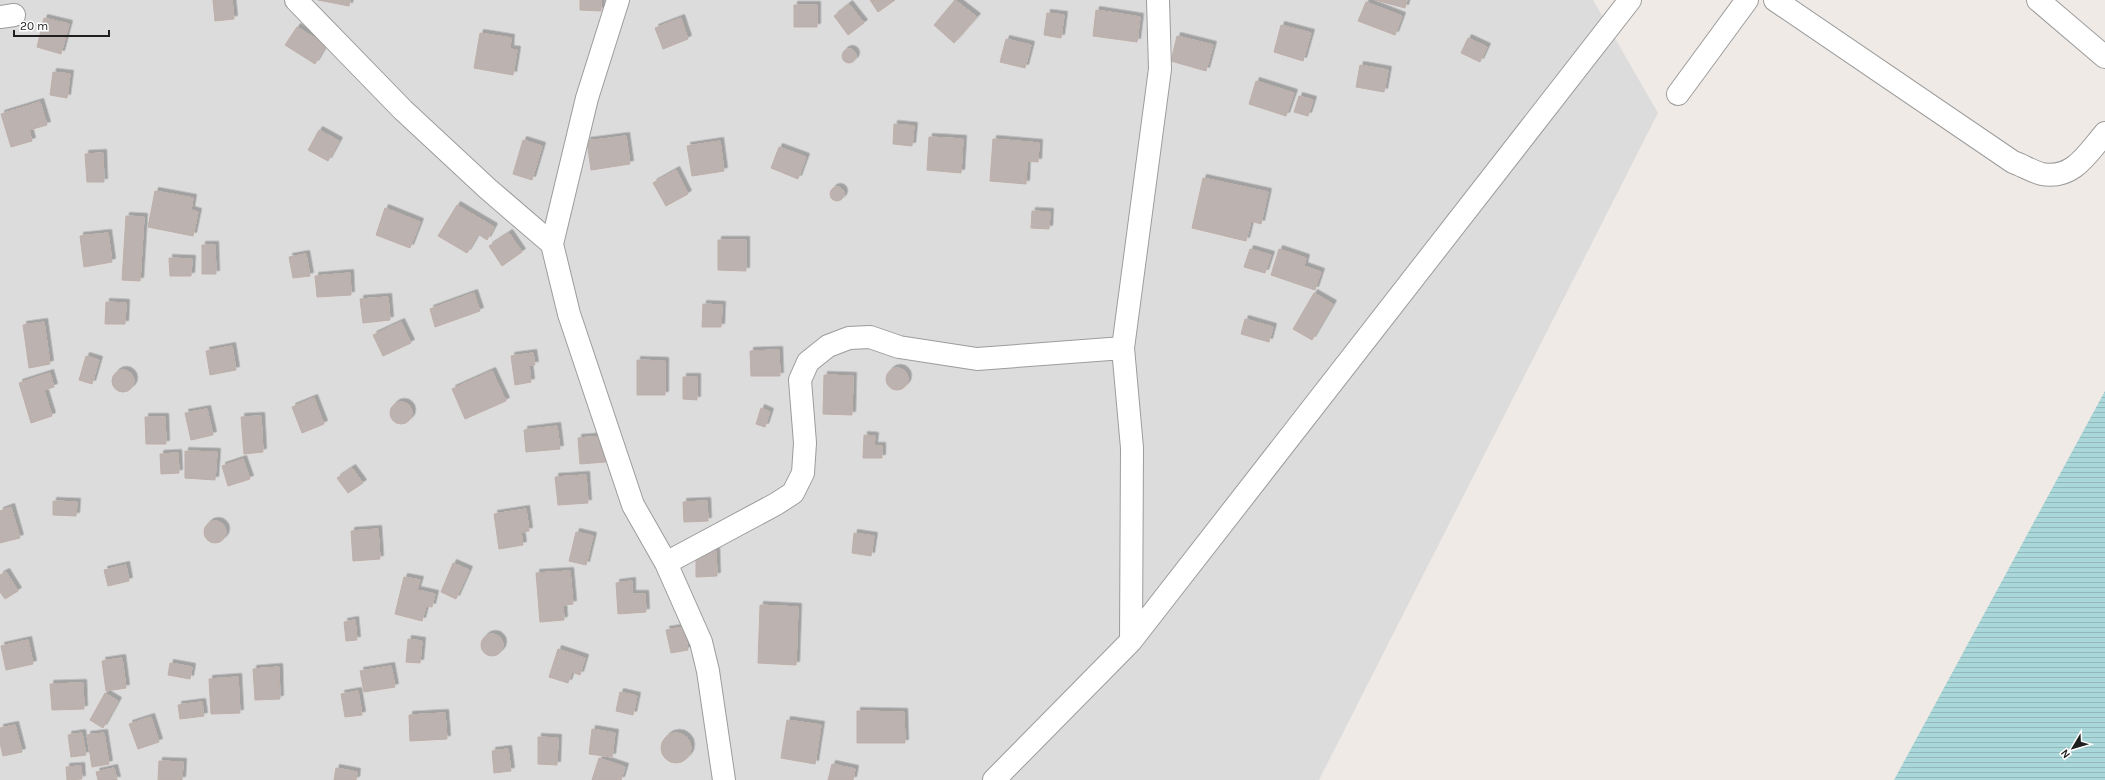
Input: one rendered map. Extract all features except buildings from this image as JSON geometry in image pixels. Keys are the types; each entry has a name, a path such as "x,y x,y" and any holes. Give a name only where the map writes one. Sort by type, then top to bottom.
{"street":[{"path":"296,0 403,110 488,189 552,244"},
{"path":"618,0 587,98 552,244 569,314 633,505 666,563 701,642 708,671 724,780"},
{"path":"1131,641 1132,448 1124,348 1160,69 1158,0"},
{"path":"994,780 1131,641 1630,0"},
{"path":"1678,94 1747,0"},
{"path":"1775,0 2014,162 2042,174 2062,174 2077,166 2105,133"},
{"path":"2038,0 2105,57"},
{"path":"666,563 776,504 793,493 803,473 805,443 800,380 808,362 828,346 849,338 870,337 899,347 977,359 1124,348"}],"shaded area":[{"path":"0,0 1593,0 1658,113 1319,780 0,780"}],"water":[{"path":"2105,391 2105,780 1894,780"}]}
